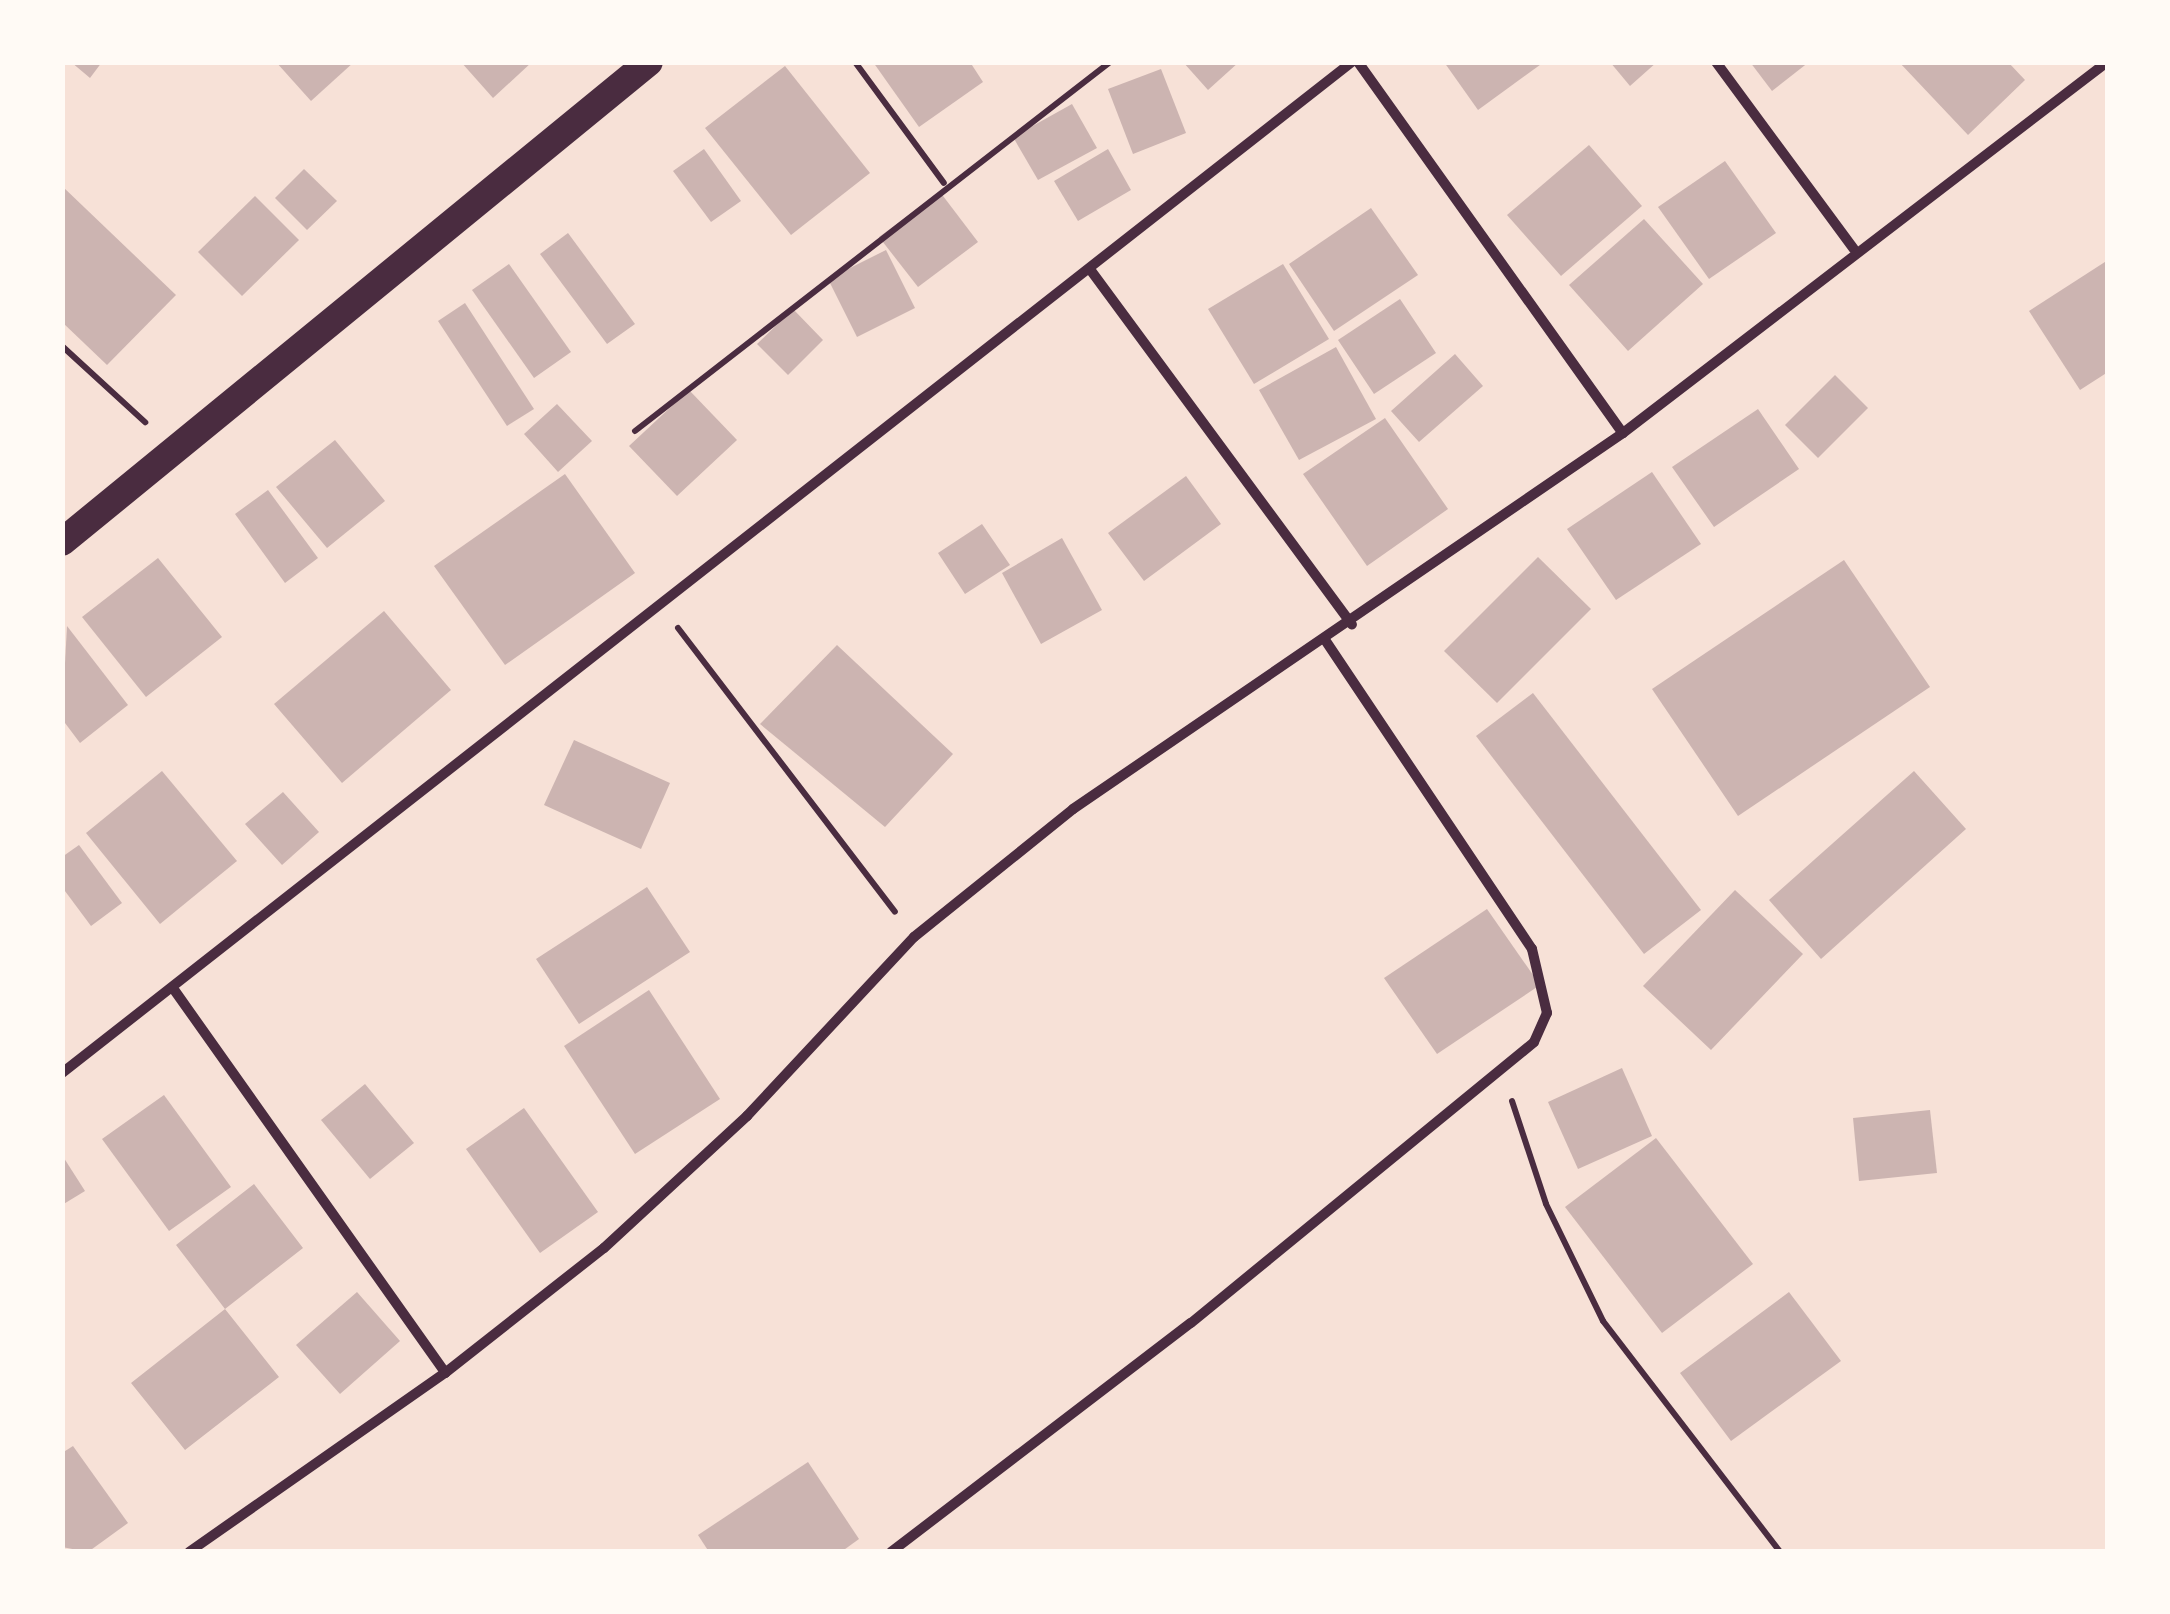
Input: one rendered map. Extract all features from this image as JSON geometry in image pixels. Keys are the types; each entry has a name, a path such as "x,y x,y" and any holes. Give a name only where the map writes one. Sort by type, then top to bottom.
{"highway":[{"path":"62,542 649,62"}],"street":[{"path":"62,1073 175,991 656,600 1092,272 1355,62 1624,433"},
{"path":"1716,62 1854,249"},
{"path":"189,1552 445,1373 604,1248 732,1129 914,937 1073,809 1352,625 1624,433 1854,249 2107,62"},
{"path":"1092,272 1352,625"},
{"path":"891,1552 1503,1073 1547,1013 1532,950 1325,640"},
{"path":"175,991 445,1373"}],"path":[{"path":"855,62 944,183"},
{"path":"635,432 944,183 1110,62"},
{"path":"62,346 175,450"},
{"path":"656,600 914,937"},
{"path":"1503,1073 1546,1204 1602,1322 1780,1552"}],"building":[{"path":"71,62 102,62 90,78"},
{"path":"276,62 354,62 311,101"},
{"path":"461,62 532,62 493,98"},
{"path":"873,62 970,62 983,82 919,127"},
{"path":"1183,62 1239,62 1208,90"},
{"path":"1444,62 1544,62 1478,110"},
{"path":"1610,62 1657,62 1630,86"},
{"path":"1750,62 1809,62 1772,91"},
{"path":"1899,62 2008,62 2025,80 1968,135"},
{"path":"785,66 870,173 791,235 705,128"},
{"path":"1161,69 1186,133 1133,154 1108,89"},
{"path":"1072,104 1097,148 1038,180 1013,137"},
{"path":"1589,145 1642,206 1561,276 1507,215"},
{"path":"704,149 741,201 711,222 673,171"},
{"path":"1108,149 1131,190 1078,221 1054,181"},
{"path":"1725,161 1776,233 1709,279 1658,207"},
{"path":"304,169 337,201 307,230 275,198"},
{"path":"62,186 176,295 107,365 62,322"},
{"path":"940,192 978,242 918,287 879,237"},
{"path":"255,196 299,240 242,296 198,252"},
{"path":"1371,208 1418,275 1334,331 1289,264"},
{"path":"1644,219 1703,284 1628,351 1569,285"},
{"path":"568,233 635,324 607,344 540,254"},
{"path":"886,250 915,308 857,337 828,279"},
{"path":"2108,260 2108,372 2080,390 2029,311"},
{"path":"509,264 571,352 534,378 472,290"},
{"path":"1283,264 1329,339 1254,384 1208,309"},
{"path":"1400,299 1436,353 1374,394 1338,340"},
{"path":"465,303 534,409 507,426 438,321"},
{"path":"793,309 823,340 788,375 757,344"},
{"path":"1336,347 1376,419 1299,460 1259,390"},
{"path":"1455,354 1483,386 1419,442 1391,411"},
{"path":"1835,375 1868,408 1818,458 1785,425"},
{"path":"689,390 737,440 677,496 629,446"},
{"path":"557,404 592,441 558,472 524,434"},
{"path":"1758,409 1799,469 1714,527 1672,467"},
{"path":"1385,418 1448,509 1367,566 1303,474"},
{"path":"335,440 385,501 327,548 276,487"},
{"path":"1652,472 1701,544 1616,600 1567,529"},
{"path":"565,474 635,573 505,665 434,566"},
{"path":"1186,476 1221,524 1144,581 1108,533"},
{"path":"268,490 318,558 285,583 235,514"},
{"path":"982,524 1010,565 965,594 938,553"},
{"path":"1062,538 1102,610 1041,644 1002,573"},
{"path":"1538,557 1591,609 1497,703 1444,651"},
{"path":"158,558 222,637 146,697 82,617"},
{"path":"1844,560 1930,687 1738,816 1652,689"},
{"path":"384,611 451,690 342,783 274,704"},
{"path":"67,626 128,705 80,743 62,719"},
{"path":"837,645 953,754 885,827 760,724"},
{"path":"1533,693 1701,910 1644,954 1476,736"},
{"path":"574,740 670,783 641,849 544,805"},
{"path":"162,771 237,861 160,924 86,833"},
{"path":"1914,771 1966,829 1821,959 1769,900"},
{"path":"283,792 319,832 282,865 245,824"},
{"path":"79,845 122,903 91,926 62,887 62,857"},
{"path":"647,887 690,952 579,1024 536,959"},
{"path":"1735,890 1803,954 1711,1050 1643,986"},
{"path":"1487,909 1540,985 1437,1054 1384,978"},
{"path":"649,990 720,1099 635,1154 564,1046"},
{"path":"1622,1068 1652,1136 1578,1169 1548,1102"},
{"path":"365,1084 414,1143 370,1179 321,1120"},
{"path":"164,1095 231,1187 169,1231 102,1139"},
{"path":"524,1108 598,1212 540,1253 466,1149"},
{"path":"1930,1110 1937,1173 1859,1181 1853,1118"},
{"path":"1656,1138 1753,1264 1662,1333 1565,1207"},
{"path":"62,1155 85,1191 62,1205"},
{"path":"254,1184 303,1248 225,1309 176,1245"},
{"path":"357,1292 400,1341 340,1394 296,1345"},
{"path":"1789,1292 1841,1361 1731,1441 1680,1373"},
{"path":"225,1309 279,1377 185,1450 131,1383"},
{"path":"73,1446 128,1523 88,1552 62,1547 62,1453"},
{"path":"808,1462 859,1539 841,1552 709,1552 698,1535"}]}
